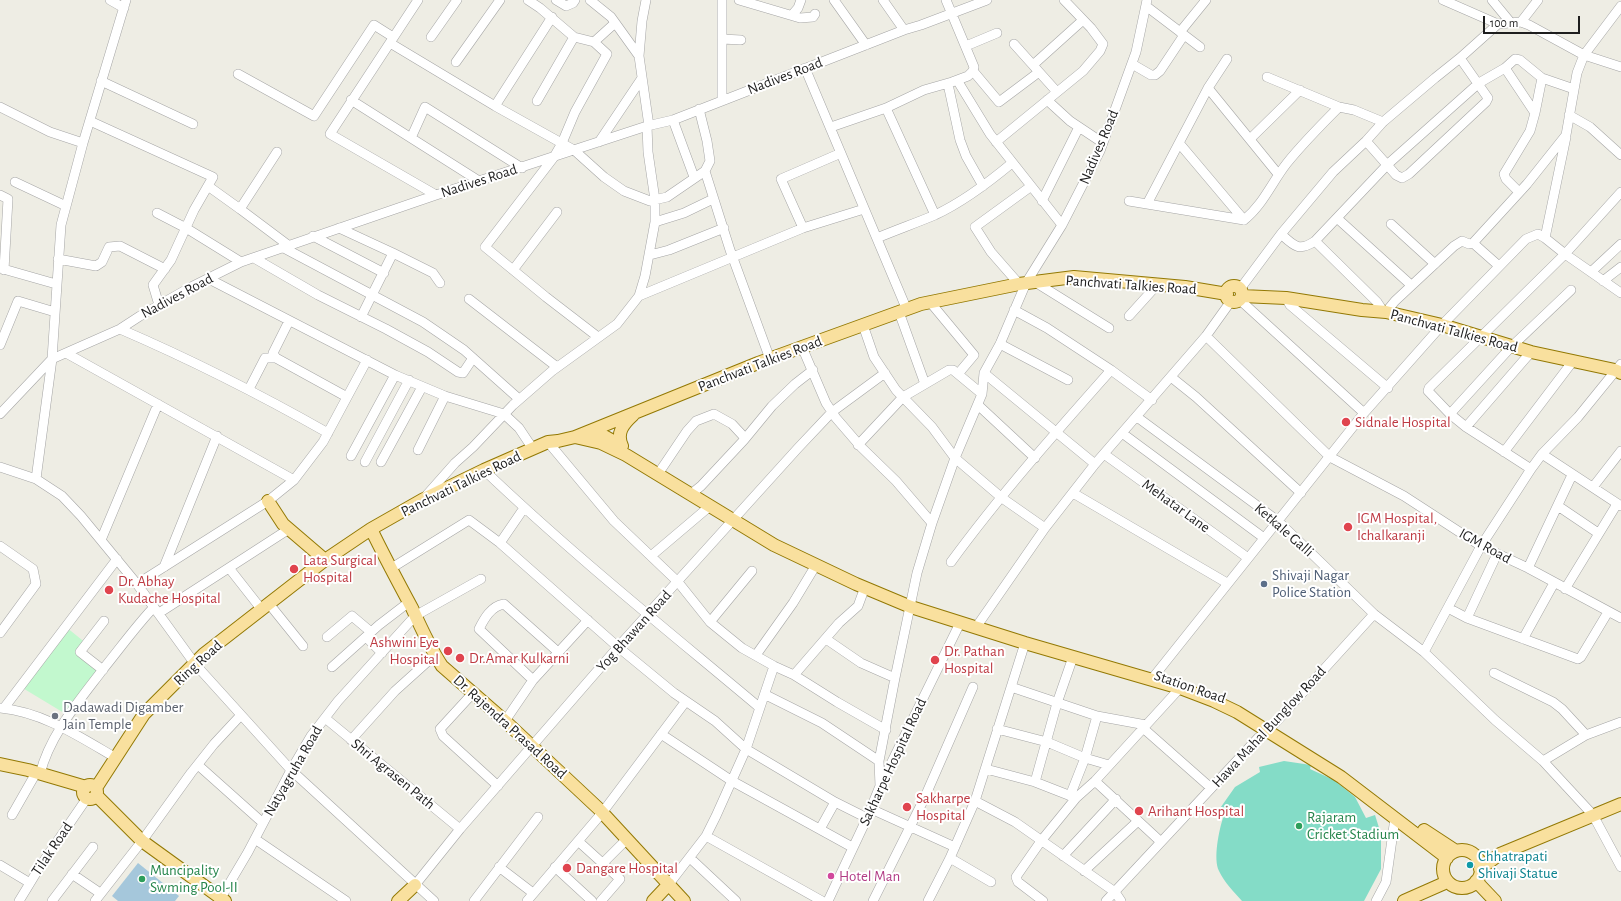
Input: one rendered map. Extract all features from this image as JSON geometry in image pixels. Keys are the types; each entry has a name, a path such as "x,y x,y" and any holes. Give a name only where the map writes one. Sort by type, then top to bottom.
{"main road":[{"name":"Panchvati Talkies Road","path":"324,560 371,529 422,500 484,470 548,442 575,437 770,359 902,311 930,302 1027,283 1074,277 1185,287 1236,296 1286,298 1383,312 1442,325 1531,352 1619,369"},
{"path":"622,446 620,432 635,413"},
{"path":"593,430 622,446 659,472"},
{"path":"575,437 610,447 659,472 735,518 774,545 865,587 911,605"},
{"path":"693,492 710,506 754,527 800,553 911,605"},
{"path":"268,501 283,524 324,560"},
{"name":"Dr. Rajendra Prasad Road","path":"371,529 390,569 442,666 505,721 602,813 684,901"},
{"name":"Ring Road","path":"91,792 116,758 144,714 204,654 266,607 324,560"},
{"name":"Station Road","path":"911,605 960,623 995,629 1153,677 1214,700 1334,764 1437,840 1452,855"},
{"name":"Station Road","path":"911,605 954,617 1025,643 1073,657 1210,692 1248,711 1269,729 1341,777 1395,818 1452,855"},
{"path":"0,764 38,773 91,792 142,840 222,900"},
{"path":"1473,884 1480,869 1500,854 1621,804"},
{"path":"1473,884 1457,888 1447,882 1442,870 1443,864 1452,855 1462,850 1474,855 1500,854"},
{"path":"1474,855 1480,864 1480,869"},
{"path":"1404,901 1447,882"},
{"path":"653,901 669,884"},
{"path":"1473,884 1484,901"},
{"path":"1473,884 1495,901"},
{"path":"398,901 415,885"}],"street":[{"path":"36,479 52,360 61,225 82,143 125,4 110,0"},
{"path":"418,0 330,134 436,195"},
{"path":"431,37 457,0"},
{"path":"456,62 500,0"},
{"path":"528,0 552,17 574,37 594,42 607,54 575,112 562,143 554,157 485,247 598,337"},
{"path":"556,0 566,6 574,3 575,0"},
{"path":"590,0 611,17 639,56"},
{"path":"422,500 454,463 473,447 519,399 557,367 617,324 639,296 650,254 655,222 655,200 648,152 648,126 639,56 642,21 646,0"},
{"path":"722,0 722,100"},
{"path":"740,0 800,18 813,16 815,14"},
{"path":"792,15 798,8 801,0"},
{"path":"834,0 866,44"},
{"path":"883,0 904,30"},
{"path":"831,127 886,108 924,90 948,84 968,76 973,72 974,67 946,0"},
{"name":"Nadives Road","path":"0,414 52,360 120,329 159,305 241,262 436,195 648,126 673,120 866,44 987,0"},
{"path":"996,142 1057,92 1090,63 1100,51 1103,44 1091,28 1064,0"},
{"path":"1132,64 1151,75 1155,75 1160,71 1182,34 1206,0"},
{"path":"1443,0 1498,24 1521,22 1529,25 1584,54 1621,67"},
{"path":"1492,0 1511,23"},
{"path":"1521,22 1537,0"},
{"path":"1146,3 1182,34 1200,47"},
{"name":"Nadives Road","path":"984,373 1000,344 1027,283 1062,225 1103,143 1136,52 1146,3"},
{"path":"1545,238 1577,73 1584,54 1621,6"},
{"path":"495,106 552,17"},
{"path":"973,72 999,102 1036,69 1083,20"},
{"path":"594,42 615,23"},
{"path":"978,625 1045,528 1095,464 1206,336 1281,234 1333,172 1366,141 1383,122 1460,58 1498,24"},
{"path":"238,74 314,116 374,25 392,40 495,106 574,150 604,177 624,191 650,201 667,197 694,177 705,171 710,161 707,141 699,109"},
{"path":"966,46 997,33"},
{"path":"537,101 574,37"},
{"path":"722,39 741,40"},
{"path":"1014,44 1057,92"},
{"path":"1366,141 1388,164 1396,175 1402,178 1409,174 1486,102 1488,98 1460,58"},
{"path":"1147,204 1208,88 1227,59"},
{"path":"1281,234 1296,247 1303,248 1316,241 1388,164 1478,83 1505,68 1515,59 1520,60 1542,78 1574,89"},
{"path":"805,68 877,238 925,384"},
{"path":"1505,68 1536,113"},
{"path":"1267,77 1339,107 1354,110 1383,122"},
{"path":"599,142 642,78"},
{"path":"1519,192 1506,179 1504,174 1530,131 1536,113 1542,78"},
{"path":"101,80 193,124"},
{"path":"957,80 996,142 1030,187 1062,225"},
{"path":"948,84 960,140 966,156 983,186"},
{"path":"1208,88 1278,174"},
{"path":"1250,139 1300,90"},
{"path":"352,100 479,181"},
{"path":"1047,100 1079,128 1103,143"},
{"path":"0,107 50,132 82,143"},
{"path":"1129,201 1244,220 1255,211 1278,174 1315,131 1339,107"},
{"path":"411,138 426,108 522,168"},
{"path":"886,108 935,215"},
{"path":"1569,115 1590,127 1621,156"},
{"path":"673,120 694,177"},
{"path":"90,121 213,176 194,210 171,260 153,285 159,305"},
{"path":"1042,200 1079,128"},
{"path":"1473,243 1519,192 1566,135"},
{"path":"1179,142 1244,220"},
{"path":"240,209 277,152"},
{"path":"803,228 781,179 840,153"},
{"path":"877,238 935,215 983,186 1012,163"},
{"path":"705,171 713,199 770,359"},
{"path":"15,182 66,206"},
{"path":"208,186 240,209 285,246 423,322 464,350 519,399"},
{"path":"1030,187 975,227 991,252 1027,283 1108,328"},
{"path":"1530,469 1466,427 1450,414 1428,392 1429,388 1565,254 1621,192"},
{"path":"0,195 8,199 3,232 2,269 56,284"},
{"path":"655,222 684,213 713,199"},
{"path":"639,296 734,258 803,228 864,209"},
{"path":"513,270 557,212"},
{"path":"157,213 186,228 241,262"},
{"path":"1338,219 1412,285"},
{"path":"1391,224 1435,264"},
{"path":"339,228 433,273 440,283"},
{"path":"650,254 669,250 724,228"},
{"path":"1153,677 1364,413 1388,388 1442,325 1526,239 1538,234 1621,293"},
{"path":"313,236 384,273"},
{"path":"1316,241 1377,302 1383,312 1454,246 1462,241 1469,244 1473,243 1499,266"},
{"path":"1591,272 1621,244"},
{"path":"58,259 96,266 102,262 109,247 120,246 165,269"},
{"path":"361,317 393,254"},
{"path":"254,258 318,295 428,352 458,372 463,373 473,358"},
{"path":"1603,281 1621,267"},
{"path":"209,279 289,321 422,387 445,396 504,414 519,428 533,449"},
{"path":"1129,316 1157,285"},
{"path":"1450,414 1511,347 1571,290"},
{"path":"1236,296 1364,413"},
{"path":"1286,298 1290,305 1388,388"},
{"path":"469,299 557,367"},
{"path":"0,345 18,301 55,312"},
{"path":"930,302 974,355 958,374"},
{"path":"1014,310 1047,328 1112,370 1152,400"},
{"path":"276,358 273,353 289,321"},
{"path":"863,325 874,357 896,390 932,427 955,458 1002,498 1045,528"},
{"path":"120,329 172,351 249,389 328,433"},
{"name":"IGM Road","path":"1206,336 1330,457 1404,496 1481,546 1528,568 1621,618"},
{"path":"1000,344 1068,380"},
{"path":"802,347 826,403 832,412 858,445 896,481 932,523"},
{"path":"1466,427 1531,352"},
{"path":"66,353 294,480"},
{"path":"249,389 265,358 276,358 347,397"},
{"path":"137,584 268,501 294,480 314,455 328,433 366,360"},
{"path":"1504,452 1573,361"},
{"path":"1424,652 1481,546 1530,469 1542,454 1578,417 1619,369"},
{"path":"693,492 745,438 772,406 795,384 813,370"},
{"path":"858,445 903,397 948,370 953,370 982,394"},
{"path":"951,562 981,522 1056,432 1112,370"},
{"name":"Yog Bhawan Road","path":"415,885 460,829 618,647 832,412 885,373"},
{"path":"880,786 879,761 917,573 932,523 955,458 982,394 984,373"},
{"path":"984,373 1095,464"},
{"path":"351,456 396,375"},
{"path":"1171,377 1196,397 1301,493"},
{"path":"365,462 409,380"},
{"path":"381,462 422,387"},
{"path":"418,450 445,396"},
{"path":"101,540 158,404"},
{"path":"978,405 1035,458"},
{"path":"659,472 687,431 696,421 714,414 732,424 745,438"},
{"name":"Ketkale Galli","path":"1137,417 1278,521 1374,614 1424,652 1501,725 1543,761 1594,815 1621,867"},
{"path":"1122,433 1264,538"},
{"path":"164,567 217,436"},
{"path":"548,442 614,521 678,582 710,622 742,648 774,666 794,675 886,730"},
{"path":"1593,487 1621,452"},
{"name":"Mehatar Lane","path":"1104,454 1248,558"},
{"path":"1542,454 1619,505 1598,533 1565,589"},
{"path":"0,467 36,479 62,496 137,584 195,664 291,770 434,901"},
{"path":"484,470 524,508 648,615 760,708"},
{"path":"1528,568 1572,475"},
{"path":"1073,493 1227,583"},
{"path":"651,556 710,506"},
{"path":"1558,506 1598,533"},
{"path":"500,543 524,508"},
{"path":"390,569 469,520 500,543 618,647 686,701 716,721 746,749 835,802 867,818"},
{"path":"12,815 38,773 61,726 138,624 157,610 229,568 289,529"},
{"path":"0,546 33,569 36,584 1,628"},
{"path":"1467,618 1497,554"},
{"path":"116,758 61,726 42,718 2,708 117,559"},
{"path":"756,655 816,565"},
{"path":"229,568 303,646"},
{"path":"710,622 752,571"},
{"name":"Natyagruha Road","path":"222,900 291,770 311,736 325,718 415,616 481,579"},
{"path":"1523,639 1554,583"},
{"path":"794,675 839,623 858,606 865,587"},
{"path":"332,667 368,634 409,602"},
{"path":"533,680 479,630 490,611 499,605 504,604 558,652"},
{"path":"1448,608 1467,618 1578,658 1581,657 1608,612"},
{"name":"Hawa Mahal Bunglow Road","path":"1114,892 1258,738 1269,729 1374,614"},
{"path":"327,637 352,616 382,653"},
{"path":"505,721 533,680 588,620"},
{"path":"103,670 80,652 104,621"},
{"name":"Sakharpe Hospital Road","path":"828,901 852,847 867,818 880,786 960,623"},
{"path":"826,638 860,663 895,678"},
{"path":"930,900 975,801 1025,643"},
{"path":"351,740 395,691 435,655"},
{"path":"1034,782 1047,742 1057,703 1073,657"},
{"path":"669,884 706,836 746,749 766,695 774,666"},
{"path":"1494,673 1553,702 1562,709 1586,735"},
{"path":"873,901 911,828 945,754 973,687"},
{"path":"1011,687 1097,716 1145,727 1212,788"},
{"path":"1043,901 1018,882 1016,879 1018,874 1073,797 1095,781 1180,688"},
{"path":"473,693 440,729 442,736 498,786"},
{"path":"766,695 822,723 879,761"},
{"path":"527,901 602,813 686,701"},
{"path":"95,901 198,764 241,715"},
{"path":"1073,797 1097,716"},
{"name":"Shri Agrasen Path","path":"325,718 460,829"},
{"path":"1543,761 1586,735 1621,722"},
{"path":"997,729 1047,742 1085,758 1108,765"},
{"path":"661,734 732,781 852,847"},
{"path":"198,764 263,823"},
{"path":"986,769 1034,782 1073,797"},
{"path":"1095,781 1161,842"},
{"name":"Tilak Road","path":"19,901 91,792"},
{"path":"1063,856 1116,800"},
{"path":"975,801 1015,822 1114,892 1121,901"},
{"path":"820,829 835,802"},
{"path":"871,809 911,828 955,846"},
{"path":"474,901 538,817"},
{"path":"1376,901 1386,882 1395,818"},
{"path":"1084,871 1138,821"},
{"path":"706,836 822,901"},
{"path":"255,839 346,901"},
{"path":"603,863 627,839"},
{"path":"578,841 620,880 601,901"},
{"path":"52,901 93,847"},
{"path":"690,858 736,901"},
{"path":"950,858 991,882"},
{"path":"499,867 533,893"},
{"path":"555,867 592,901"},
{"path":"1,868 30,883"},
{"path":"72,874 100,893"},
{"path":"1106,901 1114,892"}],"green space":[{"path":"66,627 87,644 80,652 99,666 69,716 21,687"},
{"name":"Rajaram Cricket Stadium","path":"1284,761 1311,765 1310,769 1334,780 1355,797 1366,818 1375,815 1381,834 1381,869 1364,901 1242,901 1229,887 1221,875 1217,866 1217,852 1218,837 1223,818 1216,814 1235,787 1260,772 1259,767"}],"water":[{"name":"Muncipality Swming Pool-II","path":"138,863 179,896 175,901 118,901 112,896"}],"place":[{"name":"Sidnale Hospital","path":"1346,422"},
{"name":"IGM Hospital, Ichalkaranji","path":"1348,527"},
{"name":"Lata Surgical Hospital","path":"294,569"},
{"name":"Shivaji Nagar Police Station","path":"1264,584"},
{"name":"Dr. Abhay Kudache Hospital","path":"109,590"},
{"name":"Ashwini Eye Hospital","path":"448,651"},
{"name":"Dr.Amar Kulkarni","path":"460,658"},
{"name":"Dr. Pathan Hospital","path":"935,660"},
{"name":"Dadawadi Digamber Jain Temple","path":"55,716"},
{"name":"Sakharpe Hospital","path":"907,807"},
{"name":"Arihant Hospital","path":"1139,811"},
{"name":"Rajaram Cricket Stadium","path":"1299,826"},
{"name":"Chhatrapati Shivaji Statue","path":"1470,865"},
{"name":"Dangare Hospital","path":"567,868"},
{"name":"Hotel Man","path":"831,876"},
{"name":"Muncipality Swming Pool-II","path":"142,879"}]}
